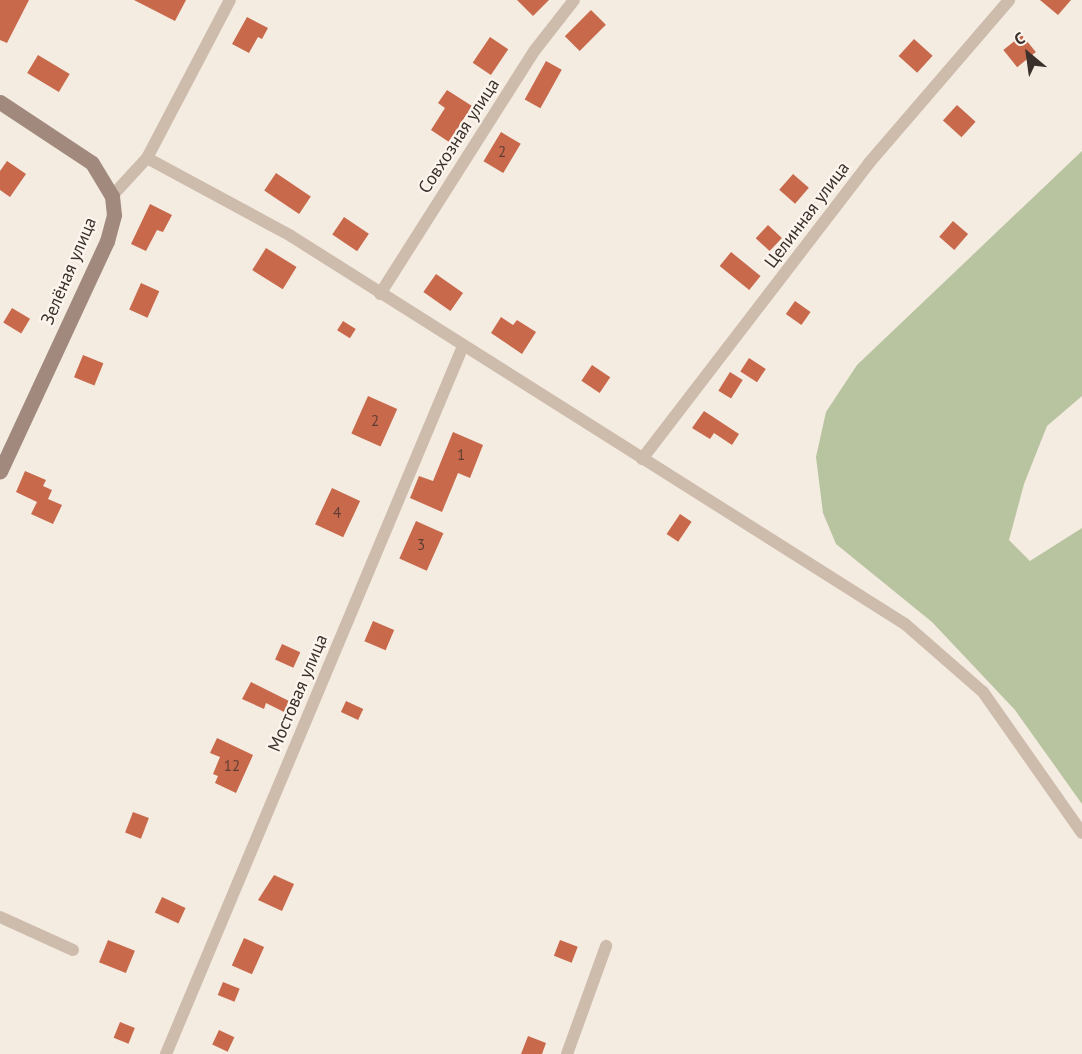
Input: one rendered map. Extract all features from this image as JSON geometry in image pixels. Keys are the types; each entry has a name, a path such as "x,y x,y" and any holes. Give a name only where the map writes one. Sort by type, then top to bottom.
{"main road":[{"path":"0,102 92,163 112,196"},
{"name":"Зелёная улица","path":"0,471 107,241 114,215 112,196"}],"street":[{"path":"112,196 147,158 230,0"},
{"name":"Совхозная улица","path":"380,294 535,50 574,0"},
{"name":"Целинная улица","path":"642,459 868,164 1009,0"},
{"path":"147,158 291,236 905,624 983,692 1082,832"},
{"name":"Мостовая улица","path":"166,1054 463,346"},
{"path":"0,916 73,950"},
{"path":"567,1054 606,946"}],"green space":[{"path":"1082,151 1082,396 1047,426 1024,484 1009,540 1030,561 1082,528 1082,804 1015,710 932,622 836,544 823,513 816,457 826,412 857,365"}],"building":[{"path":"0,0 29,0 7,43 0,40"},
{"path":"134,0 186,0 175,21"},
{"path":"517,0 549,0 533,16"},
{"path":"1040,0 1071,0 1058,15"},
{"path":"591,10 606,25 580,51 565,36"},
{"path":"247,17 268,28 262,39 258,37 249,53 232,44"},
{"path":"1022,35 1036,52 1017,67 1003,50"},
{"path":"490,37 508,49 491,75 473,63"},
{"path":"914,39 933,56 917,73 899,56"},
{"path":"38,55 70,74 59,92 27,73"},
{"path":"546,61 562,70 540,108 525,99"},
{"path":"447,90 472,106 449,142 431,130 445,108 438,103"},
{"path":"957,105 976,122 962,137 943,121"},
{"path":"501,132 521,144 503,173 483,161"},
{"path":"7,161 26,174 10,197 0,190 0,171"},
{"path":"276,173 311,196 299,214 264,190"},
{"path":"793,174 809,188 795,204 779,190"},
{"path":"150,204 172,215 163,232 157,230 146,251 131,244"},
{"path":"344,217 369,234 357,251 332,234"},
{"path":"953,221 968,234 954,250 939,237"},
{"path":"768,225 782,238 770,251 756,238"},
{"path":"266,248 297,267 283,289 252,270"},
{"path":"731,252 761,276 749,290 720,266"},
{"path":"436,274 463,293 450,311 423,292"},
{"path":"141,283 159,291 147,318 129,309"},
{"path":"795,301 811,312 801,325 786,314"},
{"path":"12,308 30,319 21,333 3,323"},
{"path":"501,317 513,325 517,320 536,332 522,354 491,333"},
{"path":"343,321 356,329 350,338 337,330"},
{"path":"83,355 103,363 94,385 74,377"},
{"path":"749,358 766,369 757,382 740,371"},
{"path":"592,365 610,377 600,393 581,381"},
{"path":"730,372 743,380 731,399 718,391"},
{"path":"368,396 397,409 381,446 351,433"},
{"path":"704,411 739,434 732,445 714,433 710,439 692,428"},
{"path":"453,432 483,445 470,478 458,473 442,512 410,498 419,476 433,481"},
{"path":"25,471 46,480 43,486 52,490 48,499 62,505 53,524 31,514 37,502 16,492"},
{"path":"332,488 360,501 343,537 315,524"},
{"path":"680,514 692,522 678,542 667,534"},
{"path":"416,521 443,533 427,571 399,558"},
{"path":"373,621 394,630 386,650 364,641"},
{"path":"282,644 300,652 293,668 275,660"},
{"path":"251,682 289,701 284,712 266,703 264,709 242,699"},
{"path":"346,701 363,709 358,720 341,712"},
{"path":"217,738 253,755 236,793 215,783 218,776 213,774 220,757 210,753"},
{"path":"133,812 149,818 141,839 125,833"},
{"path":"274,875 294,884 282,911 258,900"},
{"path":"162,897 186,908 178,923 155,912"},
{"path":"244,938 264,947 252,974 232,965"},
{"path":"108,940 135,951 126,973 99,962"},
{"path":"560,940 578,947 572,963 554,956"},
{"path":"223,982 240,989 234,1002 218,995"},
{"path":"120,1022 135,1028 128,1044 114,1038"},
{"path":"219,1030 234,1037 228,1052 212,1045"},
{"path":"528,1036 546,1043 542,1054 521,1054"}]}
